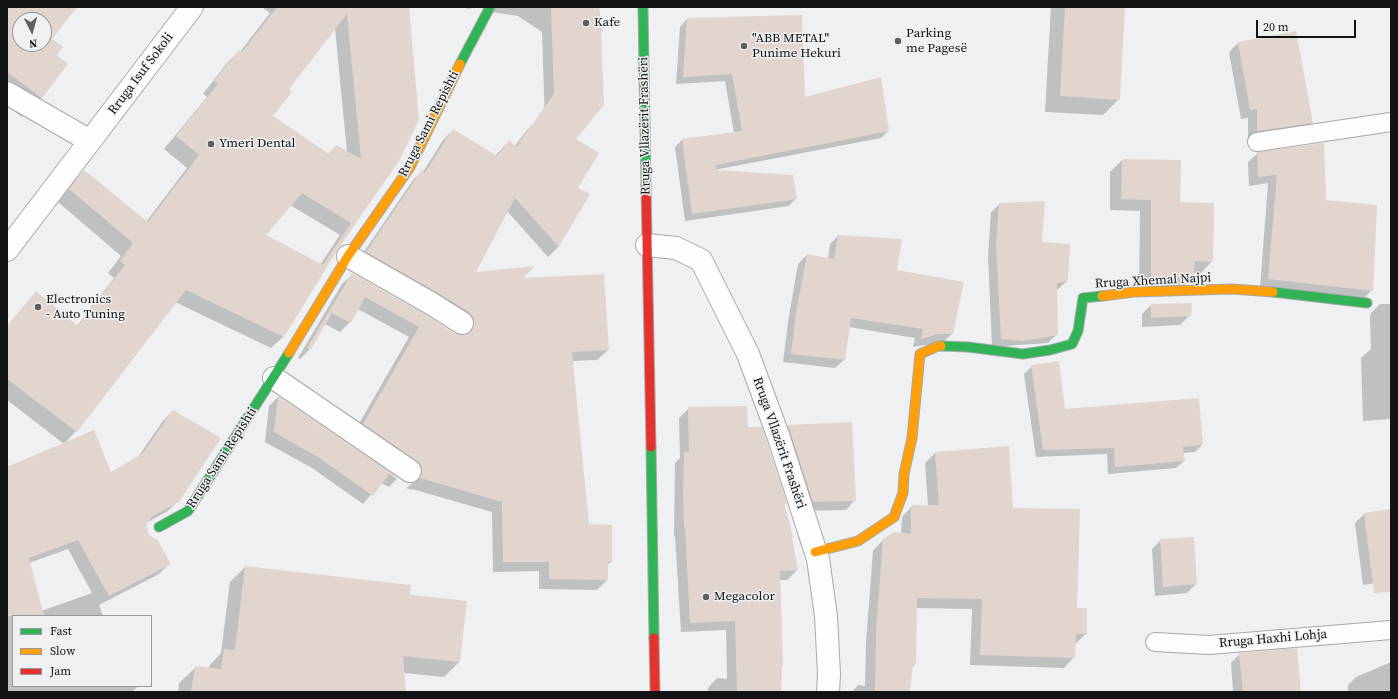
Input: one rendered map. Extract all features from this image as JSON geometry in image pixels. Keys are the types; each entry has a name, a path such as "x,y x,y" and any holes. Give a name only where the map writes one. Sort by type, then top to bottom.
{"street":[{"name":"Rruga Isuf Sokoli","path":"7,250 192,7"},
{"name":"Rruga Sami Repishti","path":"159,527 188,511 274,378 348,256 410,167 475,34 490,7"},
{"name":"Rruga Vllazërit Frashëri","path":"643,7 656,692"},
{"path":"7,93 90,141"},
{"name":"Rruga Vllazërit Frashëri","path":"647,245 676,248 701,260 748,354 778,435 818,560 826,616 828,692"},
{"path":"348,256 462,323"},
{"name":"Rruga Xhemal Najpi","path":"815,552 858,541 894,517 903,493 904,474 912,438 920,354 938,346 968,347 1023,354 1050,350 1072,344 1078,331 1083,298 1097,296 1134,292 1232,289 1263,290 1367,303"},
{"path":"274,378 410,471"}],"lane":[{"path":"1257,142 1391,122"},
{"name":"Rruga Haxhi Lohja","path":"1156,642 1209,644 1391,630"}],"building":[{"path":"7,7 77,7 52,39 63,47 57,55 68,64 42,98 7,72"},
{"path":"277,7 409,7 419,120 399,161 338,249 284,337 186,290 77,432 7,379 7,326 36,291 78,326 125,265 120,261 133,243 69,189 84,170 148,222 199,155 176,136 218,84 214,81 239,50 242,52","holes":["347,14 361,159 336,145 329,154 273,116 292,92 289,89","302,193 351,223 323,265 266,235"]},
{"path":"551,7 599,7 603,32 601,32 604,105 576,139 599,153 578,188 590,194 559,247 515,198 476,272 535,266 522,278 604,274 609,350 572,352 589,524 612,525 612,562 608,562 608,580 549,579 549,562 503,562 502,502 420,478 422,472 421,465 417,461 363,424 419,327 365,297 351,323 332,313 311,349 307,348 352,273 426,315 455,334 468,334 472,330 474,323 473,317 469,312 366,252 423,168 424,174 453,129 497,156 509,140 516,147 554,94"},
{"path":"1065,7 1125,7 1120,100 1060,96"},
{"path":"802,15 805,97 881,77 889,131 716,165 716,170 793,175 797,199 692,214 682,139 742,131 732,74 683,77 687,18"},
{"path":"1296,31 1313,123 1257,131 1257,109 1250,110 1238,42"},
{"path":"1324,143 1326,200 1377,205 1373,291 1268,279 1277,175 1258,177 1257,152"},
{"path":"1122,159 1181,160 1180,202 1214,203 1213,262 1195,261 1194,278 1151,279 1151,200 1121,199"},
{"path":"1045,201 1042,242 1070,244 1068,281 1057,283 1058,335 1023,341 1001,339 996,246 999,203"},
{"path":"838,235 902,239 897,270 964,282 953,334 938,334 921,339 923,329 851,318 845,360 791,354 796,313 807,254 834,259"},
{"path":"1192,303 1191,316 1151,318 1151,304"},
{"path":"1059,361 1065,409 1199,398 1203,445 1183,447 1185,461 1115,467 1114,448 1043,450 1031,365"},
{"path":"278,396 399,478 389,474 373,496 321,459 274,432"},
{"path":"747,406 748,427 762,427 787,503 784,503 793,537 798,570 780,571 783,666 781,692 737,692 735,621 690,623 683,490 684,452 689,452 688,407"},
{"path":"173,410 221,438 179,502 153,516 148,521 148,533 157,539 171,564 109,596 78,540 29,558 44,615 7,616 7,467 94,430 111,472 143,453"},
{"path":"852,422 856,501 813,502 788,425"},
{"path":"1009,446 1013,508 1080,509 1077,608 1087,608 1087,634 1076,634 1075,658 980,655 982,599 917,598 916,664 913,664 910,692 875,692 876,631 883,539 894,532 911,534 912,505 939,505 935,452"},
{"path":"1391,509 1391,592 1374,593 1364,513"},
{"path":"1194,537 1197,584 1163,587 1160,539"},
{"path":"245,566 411,585 410,595 467,601 460,662 403,656 406,692 191,692 195,666 221,669 224,649 235,650"},
{"path":"1297,648 1301,692 1243,692 1239,653"}],"traffic: fast":[{"path":"460,64 490,7"},
{"path":"643,7 646,186"},
{"path":"1273,292 1367,303"},
{"path":"941,346 968,347 1023,354 1050,350 1072,344 1078,331 1083,298 1102,296"},
{"path":"159,527 188,511 289,353"},
{"path":"651,447 654,638"}],"traffic: slow":[{"path":"289,353 348,256 410,167 460,64"},
{"path":"1102,296 1134,292 1232,289 1273,292"},
{"path":"815,552 858,541 894,517 903,493 904,474 912,438 920,354 941,346"}],"traffic: jam":[{"path":"646,186 651,447"},
{"path":"654,638 655,692"}],"place":[{"name":"Kafe","path":"586,23"},
{"name":"Parking me Pagesë","path":"898,41"},
{"name":"\"ABB METAL\" Punime Hekuri","path":"744,46"},
{"name":"Ymeri Dental","path":"211,144"},
{"name":"Electronics - Auto Tuning","path":"38,307"},
{"name":"Megacolor","path":"706,597"}]}
